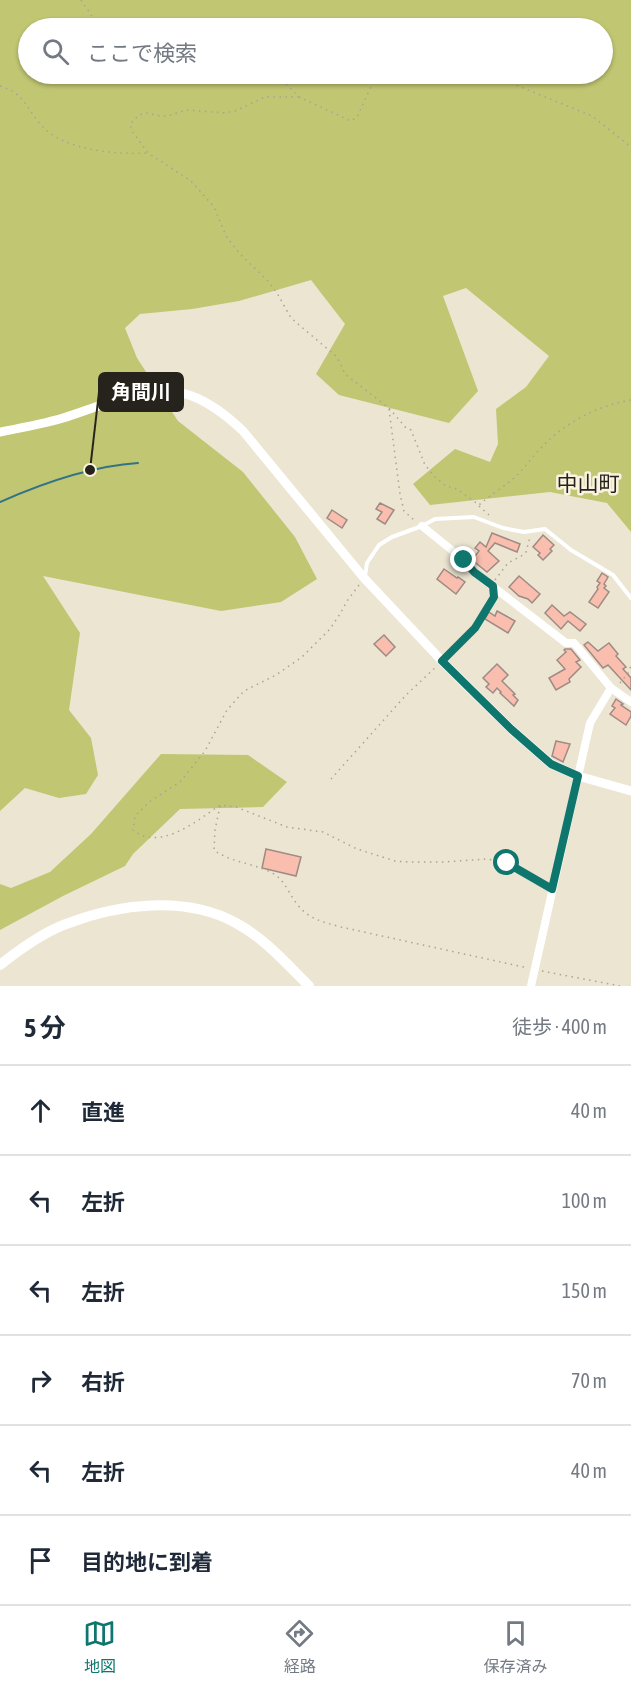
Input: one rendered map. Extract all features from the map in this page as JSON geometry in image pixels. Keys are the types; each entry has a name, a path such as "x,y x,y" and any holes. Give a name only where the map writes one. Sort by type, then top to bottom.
{"main road":[{"path":"0,965 30,942 64,924 104,912 163,904 212,913 235,922 259,937 309,986"}],"street":[{"path":"0,432 61,418 143,393 162,391 188,394 225,414 243,431 364,578 442,661 511,729 551,764 578,776 631,791"},
{"path":"422,526 464,560 474,572 566,643 574,643 613,690 631,702"},
{"path":"531,986 590,723 613,690"}],"lane":[{"path":"364,578 367,563 379,545 392,537 435,519 474,517 503,528 524,532 545,529 571,550 613,575 631,598"},
{"path":"442,661 475,628 494,597 493,586"}],"path":[{"path":"81,0 93,18"},
{"path":"286,84 299,97 351,121 357,117 372,84"},
{"path":"514,84 592,116 631,147"},
{"path":"0,86 11,90 26,102 42,126 54,137 98,151 148,153"},
{"path":"299,97 265,97 236,111 225,113 186,110 168,116 139,114 130,124 132,131 148,153 191,181 214,207 226,236 240,254 267,280 291,318 337,357 345,374 389,408 406,428 411,430 425,465 435,477 479,505 496,525"},
{"path":"479,505 516,476 559,430 612,403 631,400"},
{"path":"389,408 404,511 422,526"},
{"path":"493,586 494,581 508,563 526,552 529,538 535,530"},
{"path":"364,578 346,601 330,629 302,657 276,675 244,691 238,697 227,710 205,751 180,782 149,802 135,816 133,830 139,835 150,838 164,838 195,822 220,805 236,807 287,826 323,832 357,849 395,861 443,862 487,859 507,863 552,889"},
{"path":"331,779 406,695 442,661"},
{"path":"613,690 628,672 631,664"},
{"path":"220,805 214,850 222,856 247,863 275,875 284,884 297,905 312,918 341,927 620,986"}],"green space":[{"path":"0,0 631,0 631,532 607,503 550,492 430,505 413,484 455,449 490,462 498,444 496,409 526,387 549,356 466,288 443,296 478,391 449,423 339,395 316,374 345,324 311,280 239,301 192,309 140,314 125,328 137,358 178,421 243,472 295,537 317,579 281,602 221,611 43,576 80,633 69,710 91,738 98,775 86,794 59,798 25,788 0,811"},
{"path":"161,754 248,755 287,782 263,807 180,809 133,854 125,866 0,930 0,884 11,888 50,872 91,834"}],"building":[{"path":"380,503 394,510 385,524 377,519 382,512 376,509"},
{"path":"332,510 347,520 342,528 327,518"},
{"path":"492,533 520,544 517,552 495,543 488,551 499,561 487,572 472,560 479,551 475,548 480,542 486,547"},
{"path":"543,535 554,545 550,549 552,551 543,560 538,555 540,553 533,547"},
{"path":"444,569 465,582 456,594 437,579"},
{"path":"602,573 608,577 604,588 609,592 598,608 589,602 598,589 600,583 597,581"},
{"path":"519,576 540,594 532,603 509,587"},
{"path":"552,605 564,616 570,612 586,624 580,631 568,621 561,629 545,613"},
{"path":"497,611 515,621 508,633 485,619 489,612 495,616"},
{"path":"384,635 395,647 386,656 374,644"},
{"path":"588,642 598,651 609,643 618,654 616,656 626,667 623,669 631,678 631,690 608,665 603,668 584,645"},
{"path":"565,649 571,649 580,660 576,662 581,667 569,679 570,682 556,690 549,678 565,669 557,660 566,652"},
{"path":"497,664 508,675 502,681 518,700 514,706 497,688 493,693 486,687 489,684 483,678"},
{"path":"616,699 631,712 626,725 610,714 615,708 612,706"},
{"path":"556,741 570,744 563,762 552,756"},
{"path":"266,849 301,857 296,876 262,868"}],"waterway":[{"path":"0,502 68,476 138,463"}],"place":[{"name":"角間川","path":"90,470"}],"district":[{"name":"中山町","path":"588,483"}],"route":[{"path":"464,560 474,572 493,586 494,597 475,628 442,661 511,729 551,764 578,776 552,889 507,863"}]}
